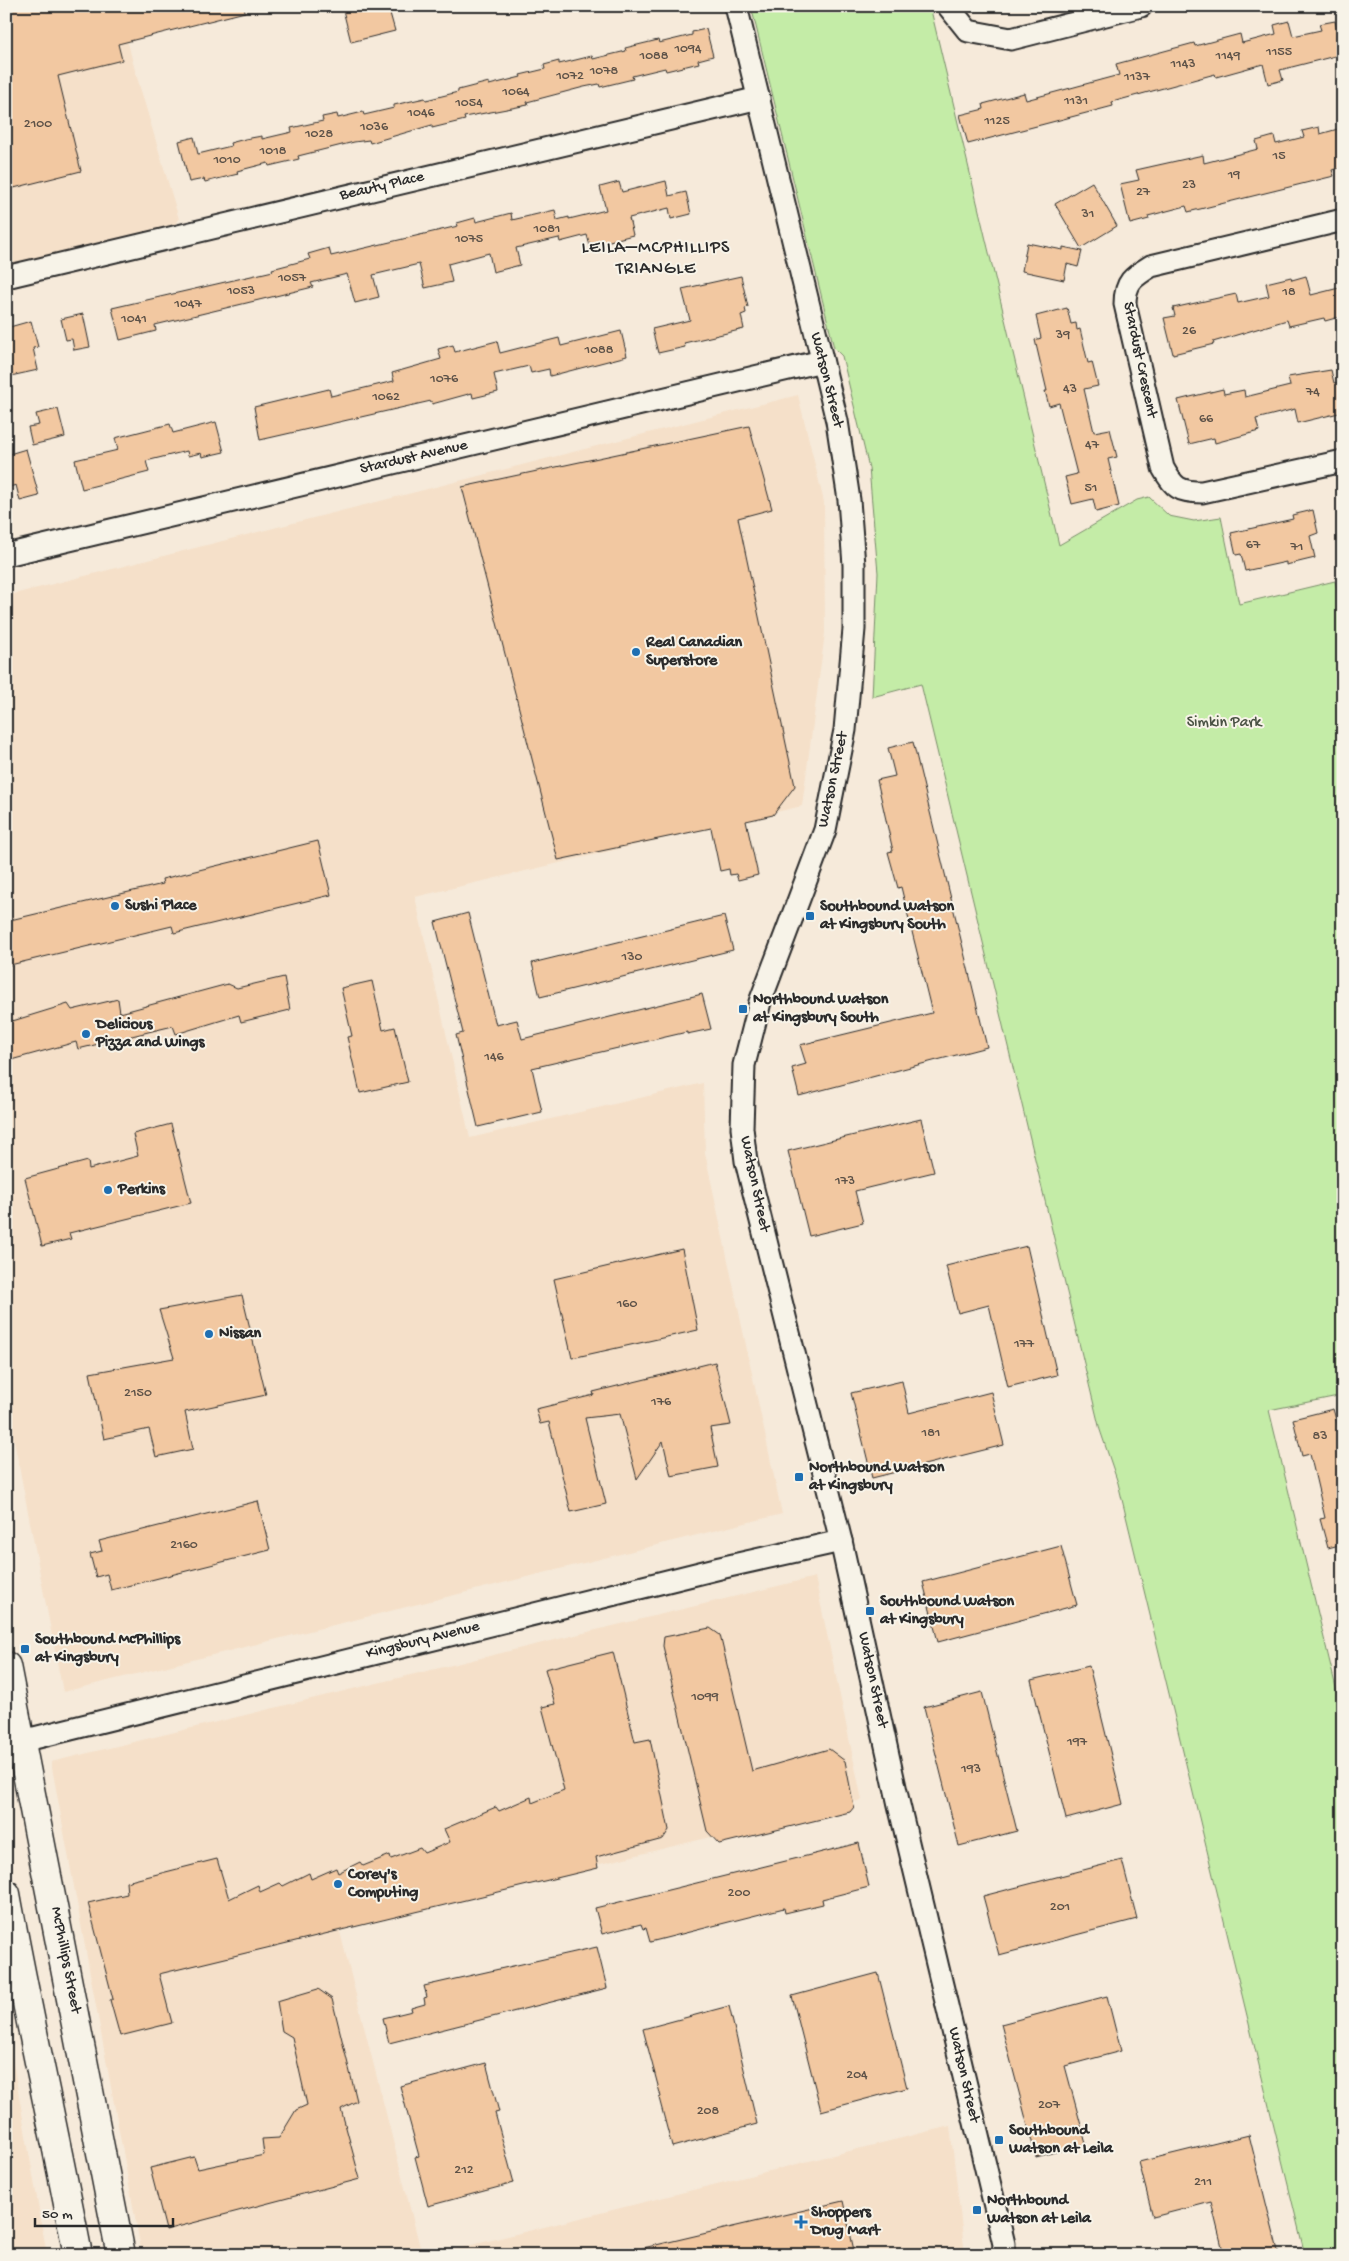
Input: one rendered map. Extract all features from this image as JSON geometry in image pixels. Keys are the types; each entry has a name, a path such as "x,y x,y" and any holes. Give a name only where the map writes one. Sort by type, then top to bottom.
{"main road":[{"name":"McPhillips Street","path":"6,1666 13,1742 94,2116 121,2255"},
{"path":"6,1894 30,2028 48,2101 78,2255"},
{"path":"48,2101 94,2116"}],"street":[{"name":"Watson Street","path":"736,6 837,420 849,500 854,565 854,629 846,730 825,830 760,1002 744,1065 742,1128 746,1161 841,1541 899,1806 1007,2251"},
{"path":"948,6 968,31 1011,39 1141,6"},
{"name":"Beauty Place","path":"6,277 758,98"},
{"name":"Stardust Crescent","path":"1343,220 1151,266 1137,274 1125,288 1124,304 1163,468 1170,482 1183,492 1202,492 1343,461"},
{"name":"Stardust Avenue","path":"6,555 822,361"},
{"name":"Kingsbury Avenue","path":"13,1742 756,1559 841,1541"}],"shaded area":[{"path":"6,6 119,6 134,67 179,219 172,228 6,268"},
{"path":"798,395 824,502 825,633 802,806 415,897 470,1138 703,1083 705,1153 782,1514 63,1692 6,1399 6,596"},
{"path":"815,1577 862,1800 339,1928 422,2255 142,2255 51,1762"},
{"path":"6,2022 10,2045 47,2255 6,2255"},
{"path":"950,2126 965,2255 432,2255"}],"green space":[{"name":"Simkin Park","path":"751,6 930,6 1059,545 1137,500 1149,497 1169,516 1194,521 1221,517 1239,604 1335,581 1343,614 1343,1395 1269,1410 1343,1717 1343,2255 1305,2255 1118,1483 1100,1430 921,684 872,697 878,573 869,468 842,356 834,348"}],"building":[{"path":"6,6 244,6 245,12 118,44 122,60 58,76 81,171 6,190"},
{"path":"342,6 388,6 395,31 351,42"},
{"path":"1289,21 1293,36 1321,30 1319,24 1335,21 1343,54 1280,70 1283,80 1268,84 1263,64 1216,77 1215,74 1112,102 1113,106 968,144 960,115 984,109 983,104 1024,93 1026,100 1119,75 1116,64 1194,43 1195,46 1240,34 1242,43 1276,34 1274,25"},
{"path":"706,29 713,56 698,60 699,63 666,71 665,68 632,76 633,79 600,87 599,84 584,87 527,102 528,105 464,117 465,120 432,128 432,125 370,143 369,140 354,142 298,156 299,159 269,166 268,163 237,171 238,174 205,182 204,179 189,182 179,141 194,137 198,154 231,146 230,143 245,139 262,136 262,139 292,132 291,128 323,121 322,117 337,114 338,118 363,112 364,115 394,108 394,105 425,98 426,100 489,82 489,85 521,77 520,75 545,69 544,65 559,61 559,64 592,56 593,59 626,51 625,48 658,40 659,43 692,35 692,32"},
{"path":"1319,127 1320,134 1338,129 1343,146 1343,167 1332,170 1334,176 1188,212 1186,206 1148,216 1149,219 1130,224 1120,184 1139,180 1136,170 1203,155 1204,163 1258,149 1256,141 1274,136 1276,144 1304,137 1302,131"},
{"path":"666,181 669,196 686,192 691,214 671,219 669,208 629,218 633,235 590,246 587,235 560,242 559,238 516,248 520,265 493,272 489,253 448,264 452,282 425,288 419,264 373,275 379,297 355,303 347,274 311,283 313,287 155,325 156,331 120,340 112,308 273,271 272,269 310,259 308,254 329,248 331,256 458,226 457,223 475,218 476,222 511,213 512,220 555,210 557,220 569,217 569,219 606,210 600,187 619,182 622,192"},
{"path":"1092,182 1117,226 1081,248 1055,204"},
{"path":"1027,243 1063,250 1063,247 1082,251 1078,267 1067,264 1064,280 1022,271"},
{"path":"741,276 748,307 745,308 746,313 741,315 744,329 684,343 685,347 658,353 652,329 690,320 682,289"},
{"path":"1306,276 1311,295 1343,287 1343,316 1325,321 1324,318 1289,326 1287,320 1213,342 1214,344 1173,354 1164,318 1175,316 1173,308 1236,294 1238,303 1269,296 1266,283 1291,277 1292,280"},
{"path":"1067,308 1071,324 1076,323 1077,330 1080,329 1088,363 1092,362 1098,386 1084,389 1094,432 1110,429 1117,457 1108,459 1119,506 1096,512 1093,499 1072,504 1065,477 1077,474 1059,403 1049,406 1035,340 1041,338 1036,316"},
{"path":"83,314 90,347 74,350 72,339 66,340 61,319"},
{"path":"31,321 38,347 33,348 38,370 6,377 6,328"},
{"path":"621,331 627,356 550,376 549,369 531,373 529,366 494,374 498,392 473,398 472,393 432,404 431,401 260,440 254,407 329,389 331,396 394,381 392,373 441,359 438,349 453,345 455,352 497,341 500,353 559,338 561,346"},
{"path":"1331,370 1334,383 1343,381 1343,412 1298,423 1295,409 1256,419 1259,431 1215,443 1214,438 1189,444 1178,400 1223,389 1224,394 1244,390 1245,397 1290,386 1288,377"},
{"path":"58,409 65,437 32,445 28,427 39,425 36,414"},
{"path":"216,422 224,452 202,457 201,453 188,456 187,451 146,461 149,472 82,489 75,460 118,450 115,438 170,424 173,433"},
{"name":"Real Canadian Superstore","path":"749,426 772,509 738,518 795,786 773,815 746,821 758,875 738,880 736,874 730,875 729,869 720,871 711,828 558,860 462,487"},
{"path":"26,449 39,496 20,501 16,485 6,488 6,455"},
{"path":"1313,510 1318,533 1310,536 1315,558 1286,565 1286,562 1245,571 1241,554 1236,555 1231,533 1293,519 1292,515"},
{"path":"913,742 987,1047 799,1096 792,1068 806,1064 800,1045 932,1013 901,887 898,888 888,852 893,851 877,780 895,776 888,748"},
{"path":"318,841 331,895 174,933 172,926 6,966 6,921 163,884 162,879"},
{"path":"468,913 496,1025 517,1020 522,1039 702,994 711,1029 687,1034 687,1032 532,1068 542,1112 478,1127 456,1035 463,1033 435,922"},
{"path":"724,916 733,950 540,997 532,963"},
{"path":"284,977 290,1010 241,1022 239,1015 176,1034 173,1026 78,1049 76,1042 11,1060 6,1045 6,1023 68,1004 72,1010 118,999 120,1013 228,984 237,988"},
{"path":"372,981 383,1030 395,1027 408,1082 360,1093 347,1037 352,1036 341,988"},
{"path":"921,1119 934,1172 855,1191 863,1223 809,1236 788,1151"},
{"name":"Perkins","path":"171,1124 191,1203 69,1233 71,1239 42,1246 25,1178 88,1161 89,1169 138,1156 133,1134"},
{"path":"1027,1246 1057,1375 1008,1387 989,1305 958,1313 946,1266"},
{"path":"682,1249 698,1330 572,1358 554,1279"},
{"path":"242,1295 266,1395 185,1412 193,1449 156,1457 149,1429 104,1439 90,1373 174,1358 159,1310"},
{"path":"715,1362 731,1425 710,1428 718,1467 671,1476 663,1441 637,1479 620,1414 585,1418 606,1504 571,1512 549,1422 540,1424 536,1409 594,1395 593,1392"},
{"path":"902,1381 909,1413 991,1392 1004,1445 872,1478 851,1393"},
{"path":"1333,1409 1338,1426 1343,1424 1343,1544 1328,1548 1320,1519 1325,1518 1310,1454 1302,1456 1293,1419"},
{"path":"258,1501 270,1550 111,1590 107,1574 96,1577 90,1554 102,1551 99,1541"},
{"path":"1061,1546 1077,1605 938,1642 923,1582"},
{"path":"710,1628 720,1635 752,1771 829,1749 845,1761 854,1807 850,1812 719,1844 707,1831 663,1646 664,1637"},
{"path":"613,1652 635,1742 650,1739 669,1830 663,1839 596,1857 598,1868 159,1974 172,2023 120,2036 110,2000 113,1999 88,1903 127,1894 126,1882 217,1859 229,1899 258,1885 260,1892 280,1883 283,1886 309,1873 311,1879 336,1868 338,1873 360,1862 363,1866 390,1855 391,1859 420,1848 424,1853 450,1842 444,1829 496,1807 499,1811 531,1797 532,1803 564,1790 542,1707 555,1704 545,1669"},
{"path":"1089,1666 1123,1804 1066,1819 1031,1680"},
{"path":"982,1692 1017,1831 959,1846 924,1707"},
{"path":"859,1843 869,1887 822,1899 823,1904 785,1913 784,1908 650,1942 646,1928 643,1929 641,1924 602,1934 595,1908"},
{"path":"1122,1860 1137,1919 999,1955 983,1896"},
{"path":"597,1947 607,1988 389,2043 383,2018 412,2011 411,2008 425,2004 424,1998 427,1997 424,1986"},
{"path":"878,1973 907,2088 821,2111 792,1996"},
{"path":"318,1989 332,1999 357,2101 341,2109 360,2179 166,2230 150,2168 194,2157 198,2169 264,2155 262,2139 279,2138 296,2110 307,2105 292,2037 282,2031 277,2001"},
{"path":"1107,1996 1121,2051 1065,2066 1086,2144 1036,2157 1001,2024"},
{"path":"729,2006 757,2124 672,2147 643,2029"},
{"path":"486,2063 499,2112 495,2113 514,2183 428,2206 415,2157 419,2156 400,2086"},
{"path":"1249,2135 1279,2255 1224,2255 1211,2202 1153,2217 1139,2162"},
{"name":"Shoppers Drug Mart","path":"843,2201 855,2255 640,2255 639,2249"}],"place":[{"name":"Real Canadian Superstore","path":"636,652"},
{"name":"Sushi Place","path":"115,906"},
{"name":"Southbound Watson at Kingsbury South","path":"810,916"},
{"name":"Northbound Watson at Kingsbury South","path":"743,1009"},
{"name":"Delicious Pizza and Wings","path":"86,1034"},
{"name":"Perkins","path":"108,1190"},
{"name":"Nissan","path":"209,1334"},
{"name":"Northbound Watson at Kingsbury","path":"799,1477"},
{"name":"Southbound Watson at Kingsbury","path":"870,1611"},
{"name":"Southbound McPhillips at Kingsbury","path":"25,1649"},
{"name":"Corey's Computing","path":"338,1884"},
{"name":"Southbound Watson at Leila","path":"999,2140"},
{"name":"Northbound Watson at Leila","path":"977,2210"},
{"name":"Shoppers Drug Mart","path":"801,2222"}],"district":[{"name":"LEILA–MCPHILLIPS TRIANGLE","path":"656,258"}]}
